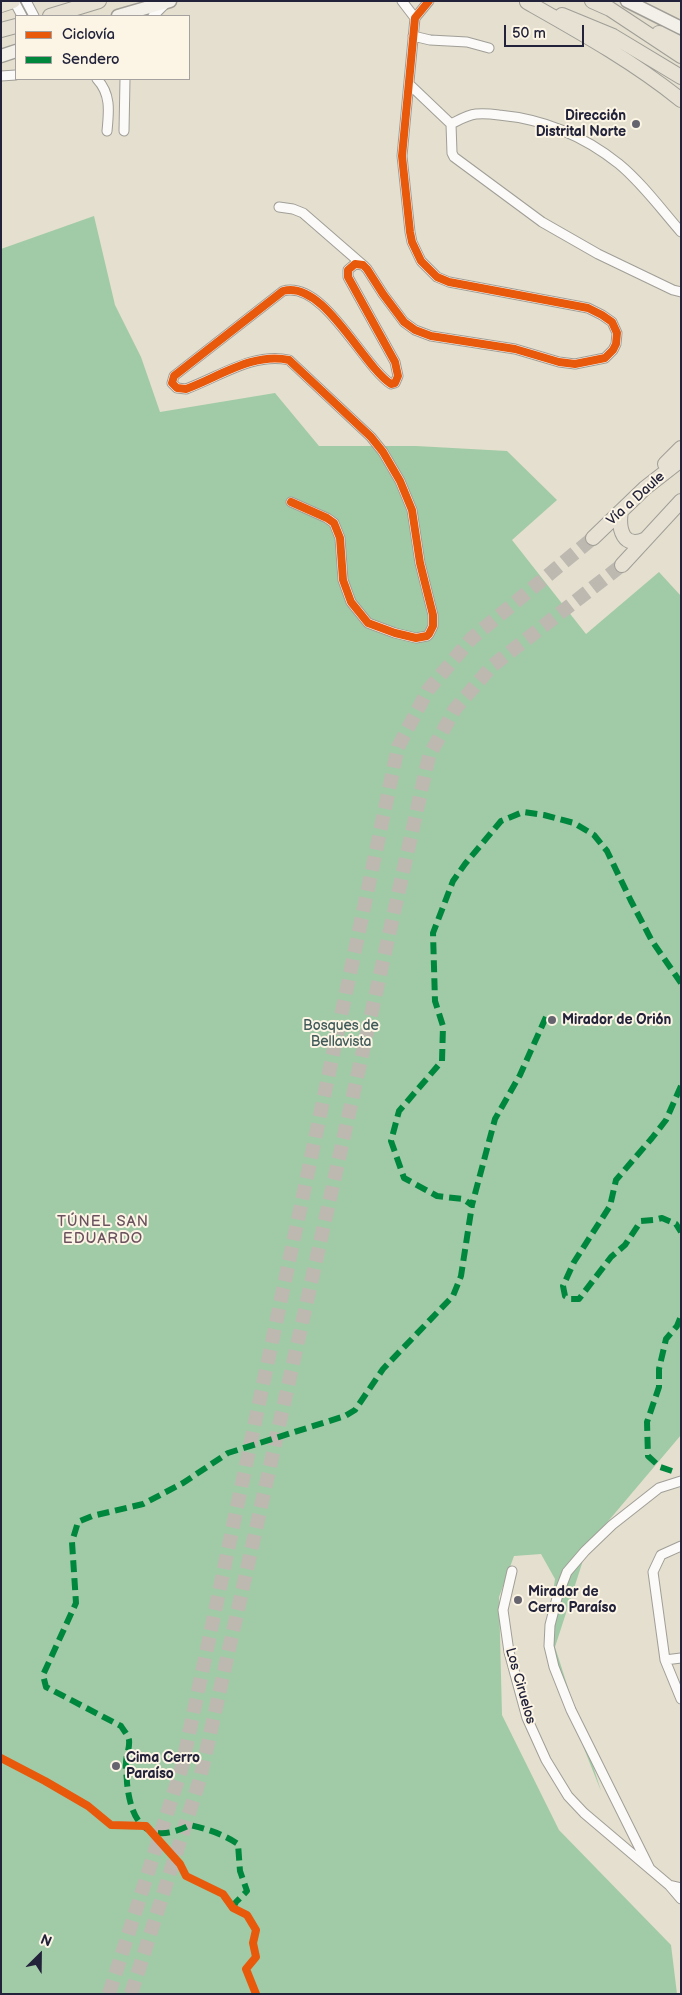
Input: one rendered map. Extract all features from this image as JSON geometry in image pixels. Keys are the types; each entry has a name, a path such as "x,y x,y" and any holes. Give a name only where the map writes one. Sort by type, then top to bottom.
{"main road":[{"path":"1,5 13,1"},
{"path":"54,15 99,1"},
{"path":"121,15 169,1"},
{"path":"592,1 681,44"},
{"path":"627,1 681,28"},
{"path":"526,2 582,21 606,32 681,77"},
{"path":"526,2 636,66 681,100"},
{"path":"610,9 681,56"},
{"path":"1,56 15,51"},
{"path":"645,488 681,448"},
{"name":"Vía a Daule","path":"593,538 645,488 681,460"},
{"path":"622,565 681,503"},
{"path":"621,511 620,528 625,537 634,542 646,539"}],"street":[{"path":"13,1 21,15"},
{"path":"26,1 33,15"},
{"path":"154,15 169,1"},
{"path":"402,1 415,18"},
{"path":"279,207 293,208 303,213 364,266 404,322 415,330 432,336 524,351 571,364 605,358 613,350 616,344 617,333 612,322 592,310 526,295 448,282 437,277 425,266 412,242 402,156 415,18 429,1"},
{"path":"413,36 430,40 467,42 490,48"},
{"path":"1,76 15,74"},
{"path":"98,80 108,96 107,131"},
{"path":"124,131 125,80"},
{"path":"409,84 451,124 452,153 454,157 542,222 598,254 673,290 681,292"},
{"path":"451,124 479,113 542,122 575,135 620,164 641,185 681,232"},
{"path":"291,502 334,523 340,538 343,580 346,591 351,602 368,623 416,638 429,634 433,626 433,615 420,564 412,510 400,481 383,452 358,424 292,362 285,359 274,358 255,361 186,389 177,388 172,382 174,376 263,306 283,291 291,290 317,300 388,382 395,383 398,374 395,362 348,277 348,270 351,267 357,264 364,266"},
{"path":"650,1868 571,1710 554,1667 549,1646 550,1624 567,1572 585,1551 612,1525 659,1488 681,1481"},
{"path":"681,1546 661,1555 653,1572 665,1660 681,1699"},
{"name":"Los Ciruelos","path":"512,1571 503,1610 509,1652 527,1718 546,1760 568,1796 584,1813 669,1885 681,1888"},
{"path":"665,1660 681,1658"},
{"path":"669,1885 681,1900"}],"green space":[{"name":"Bosques de Bellavista","path":"94,216 115,305 141,357 160,412 275,393 319,446 416,446 507,451 557,500 512,540 586,634 659,572 681,596 681,1435 588,1545 555,1647 601,1791 545,1651 555,1579 541,1554 514,1556 499,1597 502,1715 559,1830 671,1945 677,1994 1,1994 1,249"}],"tunnel":[{"path":"109,1994 182,1767 398,747 428,690 472,638 593,538"},
{"path":"131,1994 200,1779 429,756 455,709 492,666 622,565"}],"marked path":[{"path":"546,1017 520,1075 495,1119 472,1205 463,1199 437,1196 404,1178 391,1141 399,1111 442,1061 443,1026 435,1001 433,933 453,881 501,821 523,812 544,815 574,823 594,835 607,851 652,941 681,983"},
{"path":"681,1086 666,1120 616,1180 610,1206 574,1262 563,1286 565,1296 571,1299 579,1299 611,1257 625,1245 641,1221 662,1218 676,1224 681,1232"},
{"path":"233,1908 247,1891 240,1871 238,1844 215,1832 190,1825 163,1833 152,1832 144,1827 137,1819 129,1797 126,1768 129,1740 121,1726 46,1687 43,1675 76,1603 72,1542 78,1522 92,1516 143,1504 183,1483 228,1453 345,1416 355,1410 383,1369 453,1296 461,1276 472,1205"},
{"path":"672,1471 660,1467 648,1456 647,1422 659,1387 659,1369 666,1339 677,1326 681,1316"}],"cycle path":[{"path":"291,502 334,523 340,538 343,580 351,602 368,623 416,638 429,634 433,626 433,615 420,563 412,510 400,481 383,452 371,437 289,360 276,358 249,362 186,389 177,388 172,383 174,376 283,291 298,291 313,298 342,326 368,360 391,384 395,383 398,376 395,362 348,277 348,270 355,264 363,265 367,269 404,322 415,330 431,336 515,349 559,362 575,364 605,358 616,344 617,333 612,322 588,308 449,282 437,277 421,261 412,242 410,232 402,156 415,18 429,1"},
{"path":"1,1758 88,1806 111,1825 146,1826 180,1864 186,1876 223,1894 233,1908 247,1915 256,1930 253,1943 256,1957 246,1969 256,1994"}],"place":[{"name":"Dirección Distrital Norte","path":"636,124"},
{"name":"Mirador de Orión","path":"552,1020"},
{"name":"Mirador de Cerro Paraíso","path":"518,1600"},
{"name":"Cima Cerro Paraíso","path":"116,1766"}],"district":[{"name":"TÚNEL SAN EDUARDO","path":"103,1230"}]}
